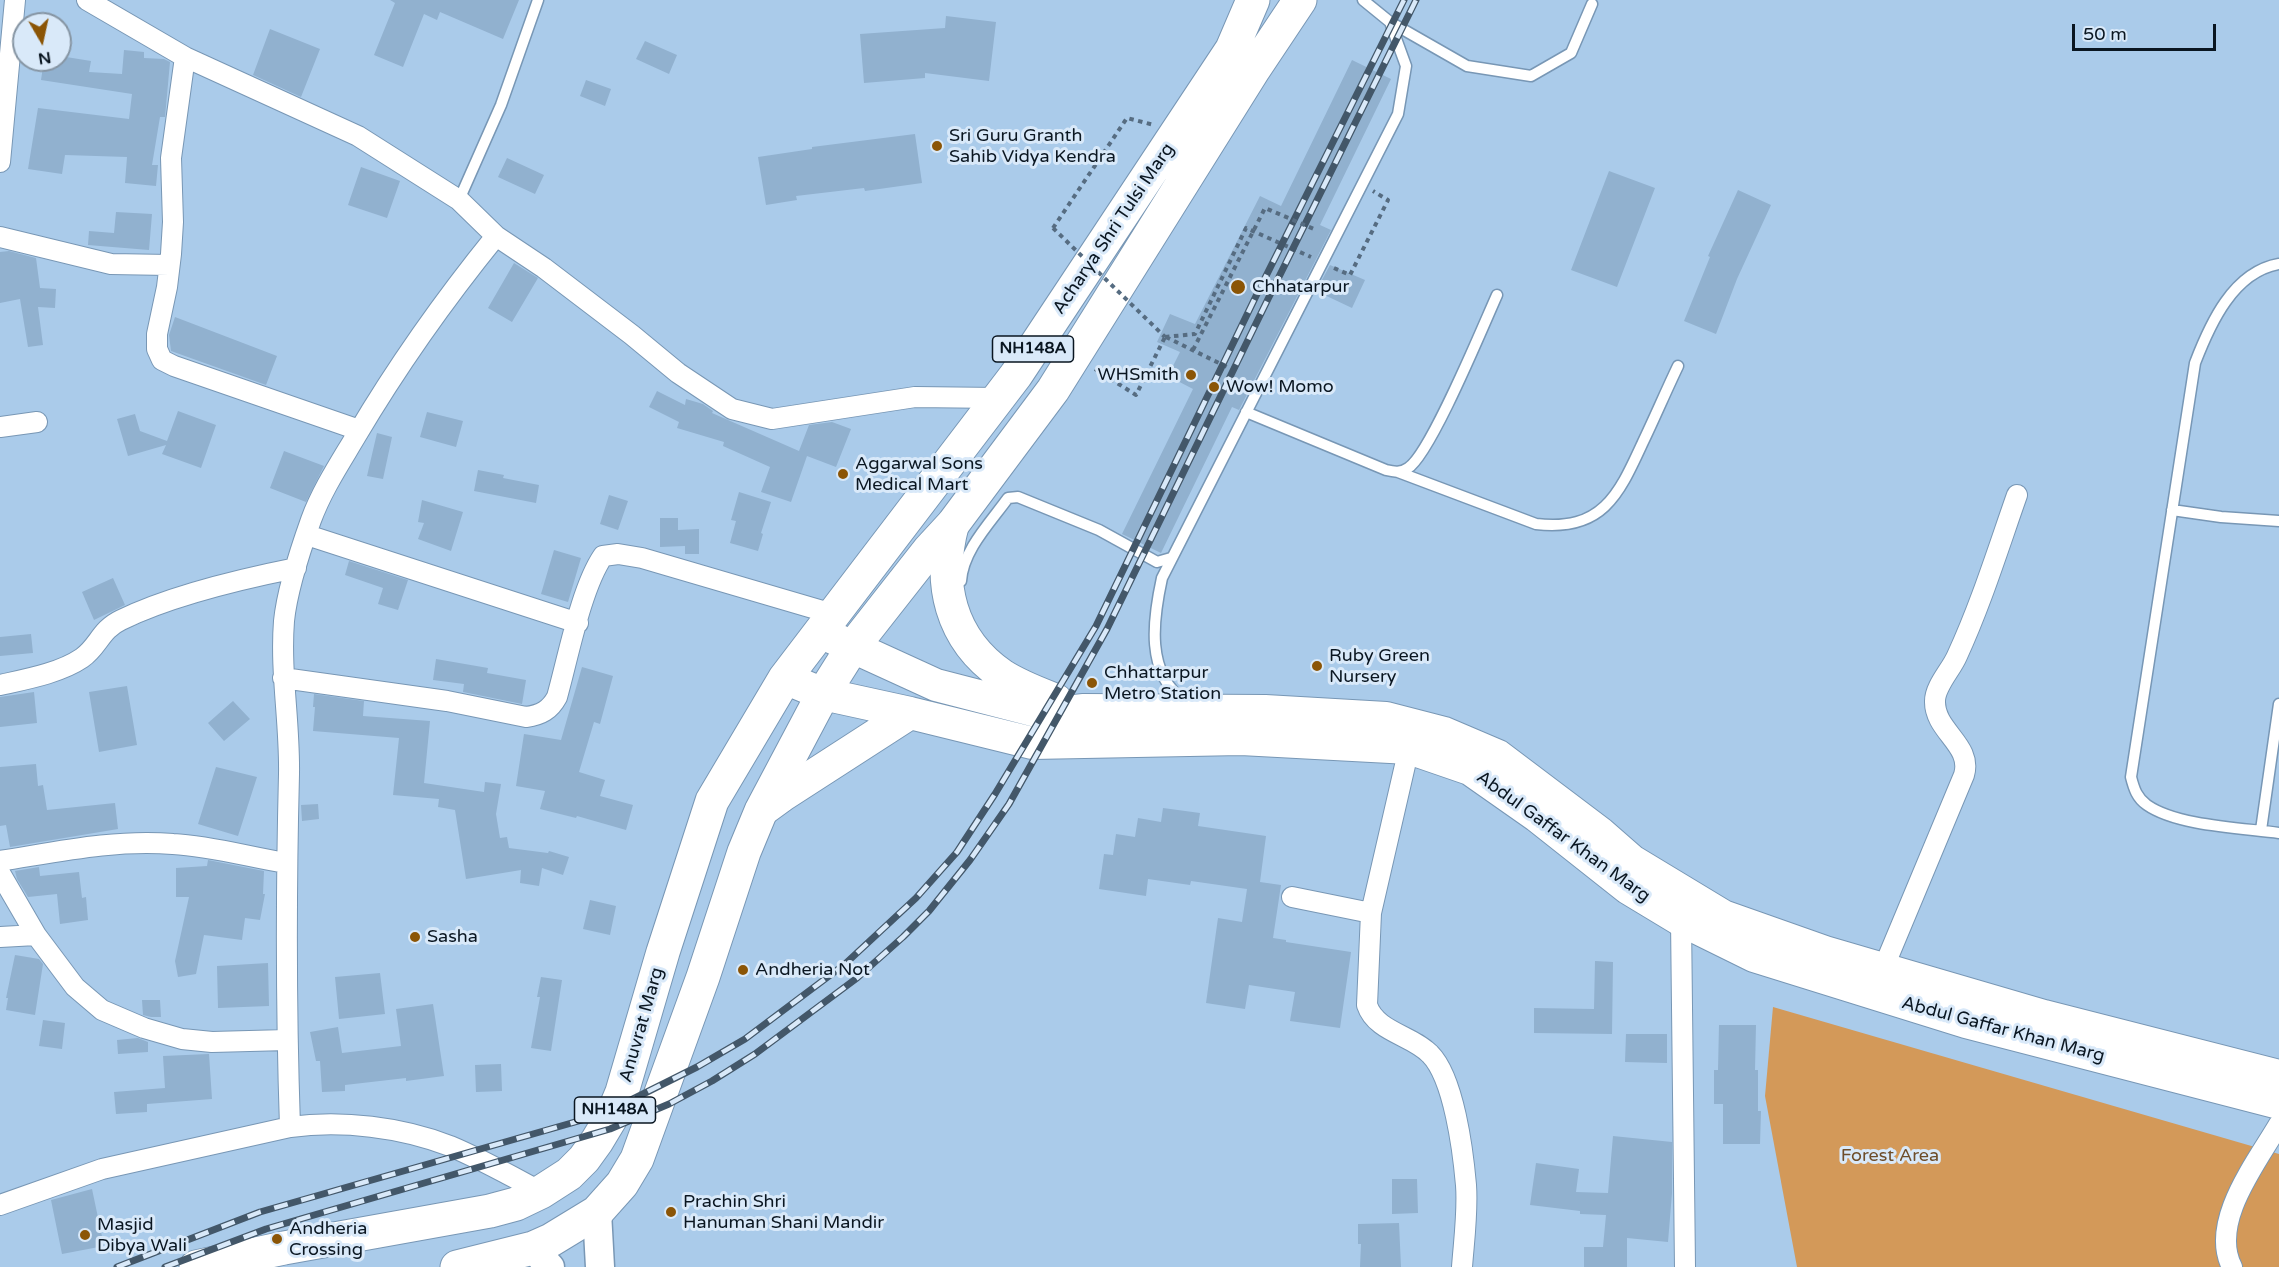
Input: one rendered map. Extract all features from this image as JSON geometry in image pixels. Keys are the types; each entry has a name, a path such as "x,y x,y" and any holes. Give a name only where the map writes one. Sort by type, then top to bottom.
{"highway":[{"name":"Acharya Shri Tulsi Marg","path":"785,678 1016,375 1232,49 1253,0"},
{"name":"Acharya Shri Tulsi Marg","path":"852,648 929,550 953,524 1053,390 1254,69 1300,0"},
{"name":"Anuvrat Marg","path":"457,1267 542,1258 551,1240 597,1212 622,1184 637,1159 703,977 744,852 761,811 823,694 852,648"},
{"name":"Anuvrat Marg","path":"196,1267 284,1248 490,1211 516,1204 541,1192 569,1174 584,1160 612,1116 622,1092 663,952 712,801 785,678"}],"main road":[{"path":"953,524 945,562 946,581 955,618 964,634 981,657 1003,675 1035,692 1084,711"},
{"name":"Abdul Gaffar Khan Marg","path":"826,623 852,648 936,685 1048,714 1084,711 1265,711 1386,718 1444,734 1498,756 1600,833 1632,861 1723,916 1825,952 2044,1016 2279,1076"},
{"name":"Abdul Gaffar Khan Marg","path":"785,678 823,694 1032,743 1241,739 1410,748 1470,769 1537,816 1628,888 1681,920 1754,956 1966,1022 2279,1103"},
{"path":"761,811 910,713"}],"street":[{"path":"0,162 2,116 15,0"},
{"path":"87,0 185,57 358,136 459,200 496,236 544,268 678,373 732,409 772,419 915,397 998,398"},
{"path":"185,57 171,158 173,222 170,264 157,334 157,349 162,360 359,430"},
{"path":"290,1127 286,863 289,734 284,678 284,620 296,568 311,519 331,477 359,430 407,353 443,302 496,236"},
{"path":"0,237 111,264 170,264"},
{"path":"0,427 37,422"},
{"path":"1883,969 1967,765 1965,754 1942,726 1936,713 1934,699 1956,657 2017,495"},
{"path":"307,535 578,623"},
{"path":"284,678 447,701 526,717 537,716 551,708 557,697 596,567 603,556 618,554 642,558 826,623"},
{"path":"0,685 37,676 77,660 89,652 108,627 138,612 227,585 296,568"},
{"path":"1410,748 1371,913 1367,1005 1370,1015 1378,1022 1419,1043 1442,1071 1449,1088 1466,1185 1462,1267"},
{"path":"0,861 91,847 173,843 286,863"},
{"path":"0,873 36,935 86,998 102,1010 144,1028 182,1039 212,1042 287,1040"},
{"path":"1292,897 1371,913"},
{"path":"1681,920 1685,1267"},
{"path":"0,937 36,935"},
{"path":"0,1204 102,1169 290,1127 314,1124 380,1128 449,1146 541,1192"},
{"path":"2232,1267 2226,1250 2226,1228 2236,1197 2279,1124"},
{"path":"597,1212 600,1267"}],"lane":[{"path":"459,200 501,105 538,0"},
{"path":"1362,0 1390,22 1467,66 1531,76 1571,53 1592,4"},
{"path":"1198,710 1173,693 1160,671 1155,650 1156,605 1162,578 1398,114 1406,66 1390,22"},
{"path":"2279,264 2259,271 2228,297 2207,330 2194,363 2131,777 2135,793 2146,804 2163,813 2187,820 2279,833"},
{"path":"1398,472 1409,468 1429,442 1497,295"},
{"path":"1246,412 1386,470 1398,472 1536,524 1558,527 1573,524 1599,512 1614,499 1678,366"},
{"path":"964,634 960,608 962,570 968,555 1008,498 1018,497 1090,525 1157,562 1171,558"},
{"path":"2172,510 2279,522"},
{"path":"2261,830 2279,704"}],"path":[{"path":"1179,131 1127,118 1053,228 1165,337 1228,368"},
{"path":"1165,337 1195,334 1246,228 1350,275 1388,200"},
{"path":"1193,350 1265,208 1314,229"},
{"path":"1074,356 1136,395 1165,337"}],"green space":[{"name":"Forest Area","path":"1773,1007 2279,1154 2279,1267 1797,1267 1765,1096"}],"building":[{"path":"390,0 519,0 503,39 440,12 437,20 424,14 403,67 374,55 395,3"},
{"path":"946,16 996,22 989,81 925,73 925,78 864,83 860,34 945,28"},
{"path":"270,29 320,49 301,97 253,75"},
{"path":"645,41 677,55 669,74 636,59"},
{"path":"124,50 144,52 144,58 164,59 170,62 165,117 160,117 152,165 158,165 156,186 125,183 127,157 65,155 62,174 28,169 38,108 129,119 132,94 41,80 42,72 72,72 72,58 91,61 89,72 122,74"},
{"path":"1352,60 1391,79 1320,225 1331,230 1239,410 1232,407 1161,553 1122,534 1193,389 1168,376 1180,352 1157,342 1170,314 1195,324 1260,196 1281,206"},
{"path":"586,80 611,89 605,106 580,96"},
{"path":"915,134 922,183 865,191 864,188 796,196 797,200 766,205 758,157 812,149 812,147"},
{"path":"507,158 544,175 535,194 498,177"},
{"path":"361,167 400,181 387,218 348,205"},
{"path":"1609,171 1655,188 1617,287 1571,270"},
{"path":"1738,190 1771,205 1737,279 1716,334 1684,321 1710,257 1708,256"},
{"path":"116,212 152,214 149,250 88,245 89,231 114,233"},
{"path":"9,251 36,258 40,288 56,289 55,308 38,307 43,345 28,347 20,299 0,303 0,252"},
{"path":"514,263 538,278 512,322 488,308"},
{"path":"1330,265 1365,280 1352,308 1316,291"},
{"path":"175,317 277,356 266,385 171,351 169,335"},
{"path":"657,391 685,405 686,399 703,404 713,411 712,413 799,451 809,425 832,422 851,429 836,467 807,456 791,502 761,492 770,467 723,446 724,442 677,428 679,422 649,407"},
{"path":"178,411 216,425 201,468 162,454 166,445 128,456 117,419 135,414 140,431 167,441"},
{"path":"427,412 463,421 456,447 420,437"},
{"path":"377,433 392,437 383,479 367,476"},
{"path":"284,451 324,466 306,502 270,488"},
{"path":"478,470 539,485 536,503 474,491"},
{"path":"739,492 771,502 758,551 730,543 736,521 731,520"},
{"path":"609,495 628,501 618,530 600,524"},
{"path":"422,500 463,512 451,551 418,539 424,523 418,522"},
{"path":"660,518 678,518 678,530 699,529 699,554 685,554 685,546 660,547"},
{"path":"554,550 581,558 568,602 541,594"},
{"path":"349,561 408,580 398,610 378,604 383,588 345,575"},
{"path":"113,578 125,605 94,620 82,592"},
{"path":"31,634 33,653 0,656 0,637"},
{"path":"436,659 488,668 487,673 526,680 522,704 463,692 464,684 433,680"},
{"path":"582,667 613,676 600,724 594,722 579,772 605,780 600,796 633,805 626,830 577,816 576,818 540,809 545,791 516,786 524,734 561,740"},
{"path":"127,686 137,745 99,752 89,692"},
{"path":"34,692 37,723 0,727 0,697"},
{"path":"314,694 364,701 363,716 430,721 424,783 484,792 485,782 501,784 496,814 500,838 507,837 509,848 548,853 549,851 569,857 563,875 542,868 539,886 520,883 521,870 466,879 455,810 438,807 439,799 393,795 399,738 313,731"},
{"path":"233,701 250,719 224,741 208,723"},
{"path":"36,764 38,786 43,785 47,810 115,803 118,829 10,847 6,825 0,826 0,767"},
{"path":"216,767 257,777 238,836 198,824"},
{"path":"318,804 319,819 302,821 301,805"},
{"path":"1163,808 1200,813 1198,826 1266,836 1260,882 1281,885 1273,938 1351,952 1340,1028 1290,1021 1295,992 1249,985 1245,1009 1206,1003 1218,918 1242,922 1247,889 1191,881 1190,885 1148,879 1146,896 1099,889 1104,854 1113,855 1116,834 1135,837 1138,818 1161,822"},
{"path":"208,860 264,871 263,894 265,894 260,920 245,918 242,940 204,935 196,974 178,977 175,961 189,897 176,897 176,868 207,866"},
{"path":"39,867 40,876 79,872 82,898 86,897 88,920 60,924 57,894 28,897 15,871"},
{"path":"590,900 616,906 610,935 583,929"},
{"path":"15,955 39,959 43,964 35,1015 6,1010 8,998 6,998"},
{"path":"1595,961 1613,962 1612,1034 1534,1033 1534,1008 1594,1009"},
{"path":"268,963 269,1006 218,1008 217,966"},
{"path":"380,973 385,1014 339,1019 335,977"},
{"path":"541,977 562,980 551,1051 531,1048"},
{"path":"142,1000 160,1000 161,1017 143,1015"},
{"path":"433,1004 444,1076 345,1085 345,1091 322,1092 320,1061 316,1061 310,1032 338,1027 342,1053 401,1046 396,1009"},
{"path":"43,1020 65,1023 62,1049 39,1046"},
{"path":"1719,1025 1756,1025 1755,1070 1758,1070 1758,1111 1761,1111 1760,1144 1723,1144 1723,1104 1714,1104 1714,1070 1718,1070"},
{"path":"1626,1034 1667,1034 1667,1063 1625,1062"},
{"path":"138,1038 148,1042 148,1052 118,1054 117,1040"},
{"path":"209,1054 212,1099 147,1104 147,1112 116,1114 114,1092 165,1088 163,1056"},
{"path":"501,1064 502,1091 476,1092 475,1065"},
{"path":"1613,1136 1672,1142 1672,1193 1668,1242 1627,1238 1627,1267 1584,1267 1584,1247 1603,1247 1606,1215 1580,1214 1580,1211 1530,1205 1536,1163 1579,1169 1576,1192 1608,1193"},
{"path":"1392,1179 1417,1179 1418,1213 1392,1214"},
{"path":"92,1189 104,1246 62,1254 51,1200"},
{"path":"1399,1223 1401,1267 1360,1267 1361,1244 1358,1244 1358,1224"}],"railway":[{"path":"117,1267 260,1212 603,1114 697,1067 745,1039 845,964 916,898 957,852 995,794 1096,626 1257,294 1404,0"},
{"path":"165,1267 266,1229 610,1129 669,1104 755,1054 857,978 929,911 970,860 1009,804 1107,629 1416,0"}],"place":[{"name":"Sri Guru Granth Sahib Vidya Kendra","path":"937,146"},
{"name":"Chhatarpur","path":"1238,287"},
{"name":"WHSmith","path":"1191,375"},
{"name":"Wow! Momo","path":"1214,387"},
{"name":"Aggarwal Sons Medical Mart","path":"843,474"},
{"name":"Ruby Green Nursery","path":"1317,666"},
{"name":"Chhattarpur Metro Station","path":"1092,683"},
{"name":"Sasha","path":"415,937"},
{"name":"Andheria Not","path":"743,970"},
{"name":"Prachin Shri Hanuman Shani Mandir","path":"671,1212"},
{"name":"Masjid Dibya Wali","path":"85,1235"},
{"name":"Andheria Crossing","path":"277,1239"}]}
